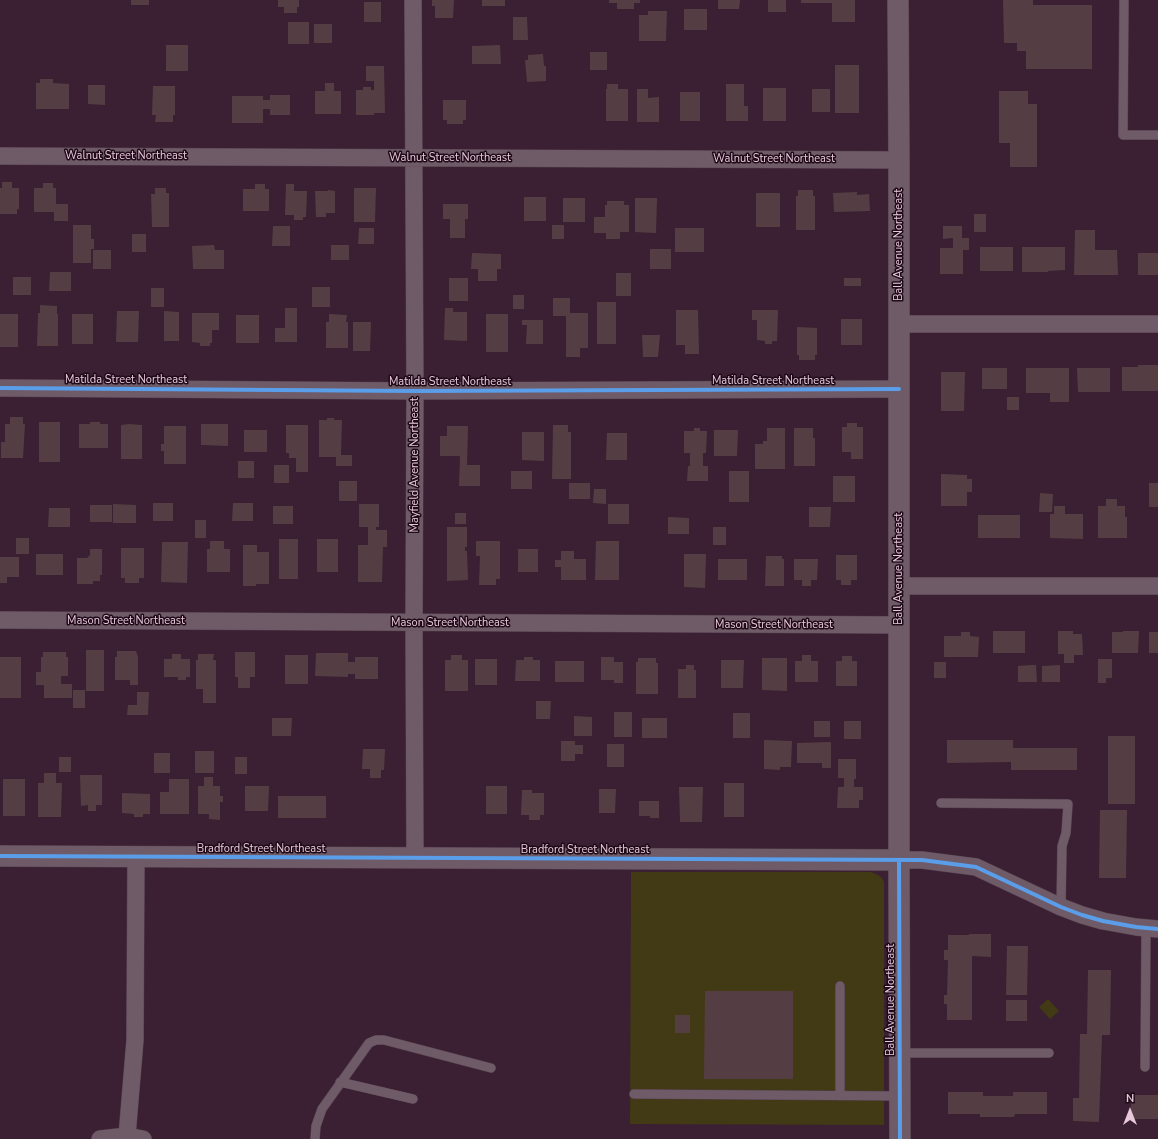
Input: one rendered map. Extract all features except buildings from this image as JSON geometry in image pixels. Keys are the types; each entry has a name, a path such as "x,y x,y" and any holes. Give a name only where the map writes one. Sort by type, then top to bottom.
{"street":[{"name":"Mayfield Avenue Northeast","path":"413,0 415,858"},
{"name":"Ball Avenue Northeast","path":"898,0 900,1139"},
{"name":"Walnut Street Northeast","path":"0,156 899,160"},
{"path":"899,324 1158,324"},
{"name":"Matilda Street Northeast","path":"0,388 415,391 899,389"},
{"path":"899,586 1158,586"},
{"name":"Mason Street Northeast","path":"0,620 899,625"},
{"name":"Bradford Street Northeast","path":"0,856 922,860 976,867 1062,907 1103,922 1152,928"},
{"path":"100,1139 135,1138 136,857"}],"lane":[{"path":"1124,0 1124,135 1158,135"},
{"path":"941,803 1068,804 1066,833 1062,846 1062,907"},
{"path":"1146,1067 1152,928"},
{"path":"840,986 840,1096"},
{"path":"315,1139 316,1126 322,1109 369,1042 384,1040 492,1068"},
{"path":"900,1053 1049,1053"},
{"path":"340,1082 413,1099"},
{"path":"634,1094 900,1096"}],"shaded area":[{"path":"631,872 871,872 882,878 884,882 884,1125 630,1124"},
{"path":"1048,999 1059,1011 1050,1019 1039,1007"}],"cycle path":[{"path":"0,388 415,391 899,389"},
{"path":"0,856 922,860 976,867 1061,907 1082,915 1103,921 1158,929"},
{"path":"899,860 900,1139"}]}
